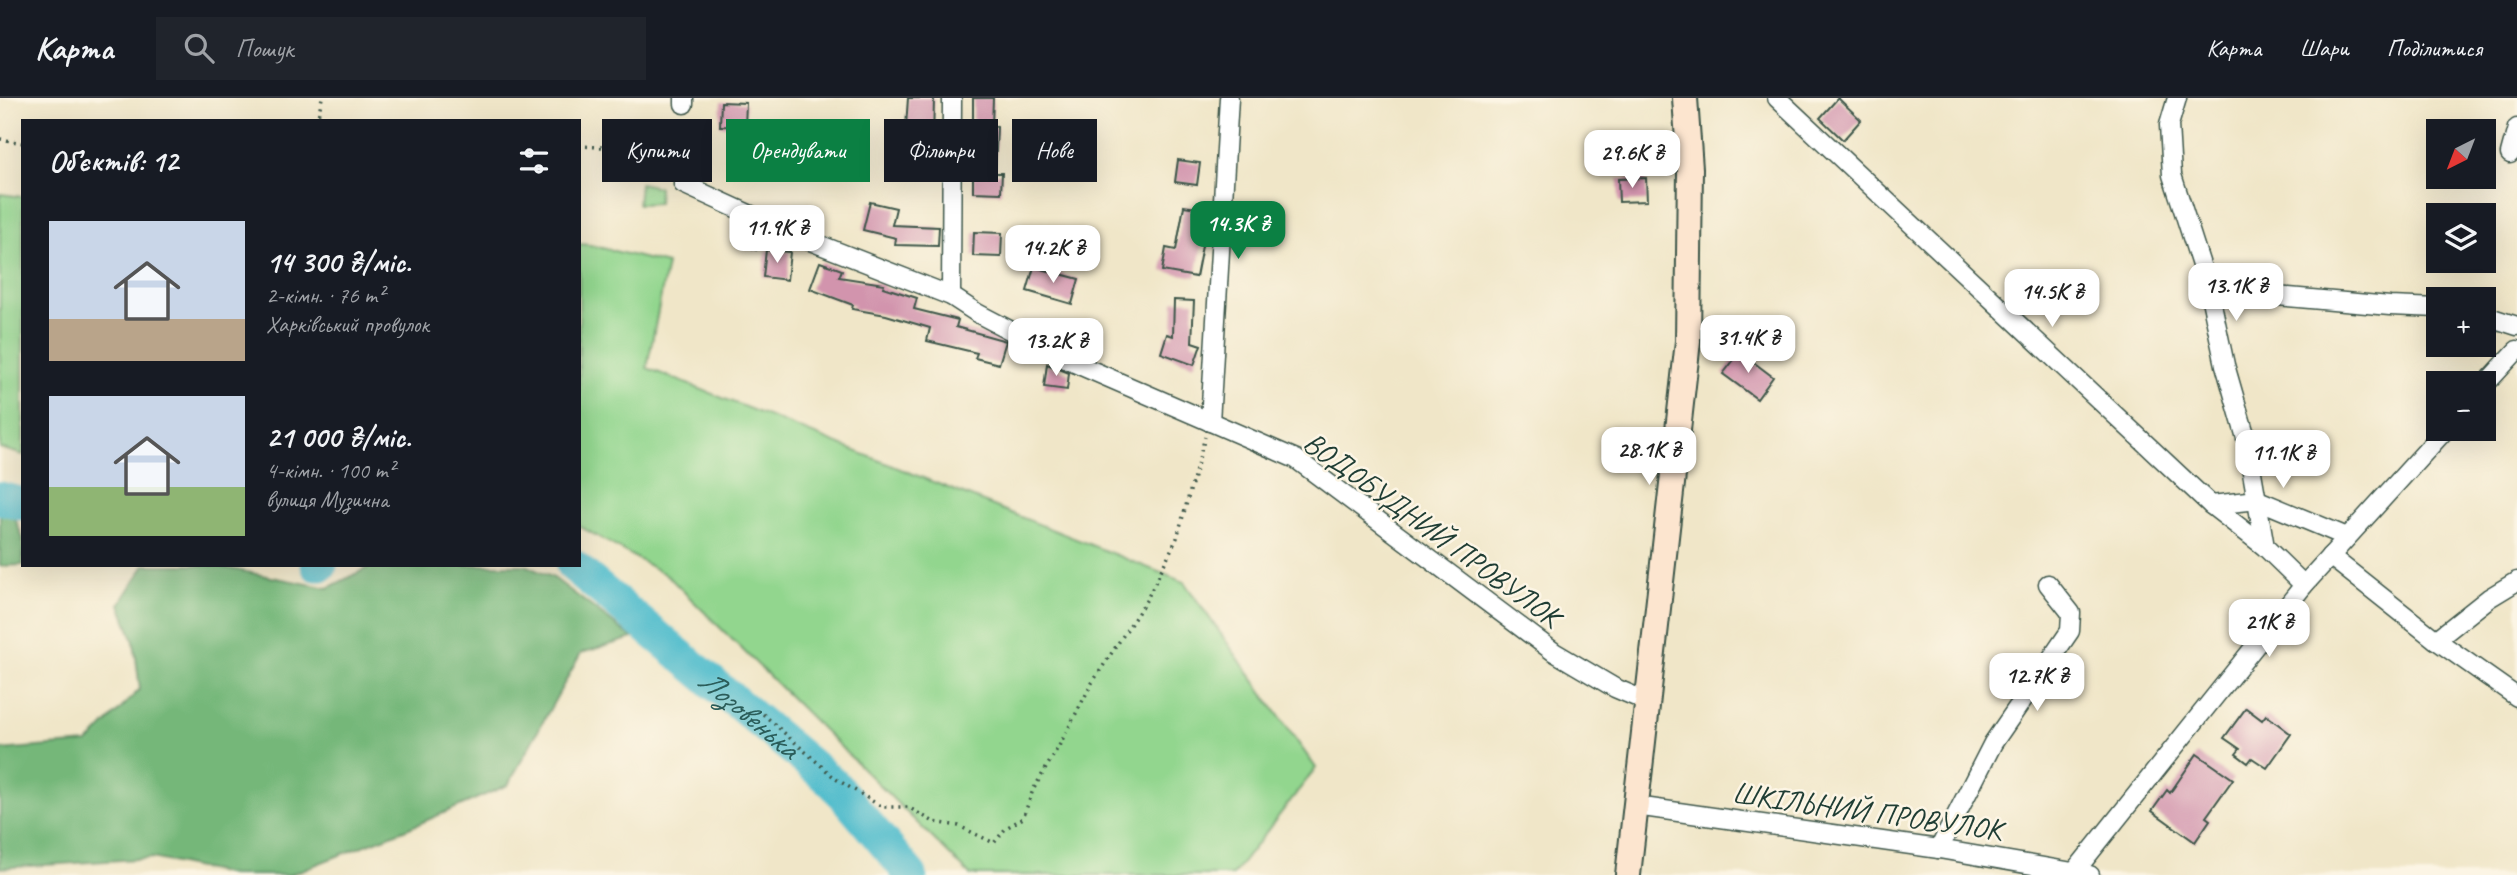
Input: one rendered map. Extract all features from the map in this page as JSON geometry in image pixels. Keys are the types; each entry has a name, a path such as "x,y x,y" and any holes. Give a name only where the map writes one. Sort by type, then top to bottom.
{"main road":[{"path":"1628,875 1688,341 1690,169 1685,98"}],"street":[{"path":"951,296 952,98"},
{"path":"1210,422 1229,98"},
{"path":"1777,98 2211,505 2265,548 2304,585"},
{"path":"2177,98 2169,125 2172,175 2209,290 2225,365 2246,438 2265,548"},
{"path":"2510,154 2517,128"},
{"name":"ВОДОБУДНИЙ ПРОВУЛОК","path":"694,182 795,235 951,296 977,313 1063,358 1296,459 1554,652 1615,688 1648,702"},
{"path":"2209,290 2426,308"},
{"path":"2496,319 2517,326"},
{"path":"2496,373 2517,350"},
{"path":"2079,874 2304,585 2435,441"},
{"path":"2211,505 2258,500 2347,537"},
{"path":"2330,556 2437,640 2517,697"},
{"path":"2437,640 2489,598 2517,581"},
{"path":"1938,849 1993,743 2070,631 2071,613 2048,583"},
{"name":"ШКІЛЬНИЙ ПРОВУЛОК","path":"1636,806 1938,849 2079,874"}],"path":[{"path":"318,119 323,98"},
{"path":"684,101 684,119"},
{"path":"0,139 21,143"},
{"path":"581,146 602,147"},
{"path":"763,714 836,779 882,807 908,807 934,822 959,826 994,843 1006,828 1023,818 1033,790 1091,683 1147,599 1177,538 1210,422"}],"green space":[{"path":"640,183 659,187 658,203 638,204"},
{"path":"0,194 21,197 21,454 0,448"},
{"path":"581,244 667,264 647,368 1184,582 1316,768 1232,875 970,875 668,576 581,527"},
{"path":"0,508 13,513 21,534 21,565 0,566"},
{"path":"144,567 221,567 328,588 369,567 529,567 554,578 633,638 581,653 508,785 409,828 289,875 231,875 152,858 0,868 0,750 88,743 140,689 134,642 120,604"}],"building":[{"path":"908,98 934,98 934,119 907,119"},
{"path":"973,98 993,98 992,119 973,119"},
{"path":"1838,98 1861,120 1843,140 1820,118"},
{"path":"721,102 746,103 745,119 726,119 726,126 720,126"},
{"path":"1178,160 1200,163 1197,185 1175,182"},
{"path":"998,173 1002,173 1001,193 973,192 973,182 998,182"},
{"path":"1646,178 1647,201 1619,202 1618,179"},
{"path":"870,202 896,208 892,225 939,227 938,246 895,245 896,238 863,230"},
{"path":"1184,206 1209,210 1196,277 1162,271 1166,248 1176,250"},
{"path":"740,223 762,233 756,250 734,242"},
{"path":"974,232 1002,233 1001,257 973,256"},
{"path":"766,250 790,252 787,280 763,277"},
{"path":"820,262 842,270 839,277 884,284 883,287 917,298 914,309 958,320 956,327 1006,341 999,364 975,358 977,353 927,341 930,328 886,315 852,309 853,305 810,289"},
{"path":"1034,267 1079,279 1072,304 1027,291"},
{"path":"1174,300 1194,301 1192,342 1201,345 1194,365 1161,353 1167,334 1173,336"},
{"path":"1740,352 1773,377 1757,399 1723,374"},
{"path":"1047,364 1069,373 1067,390 1044,387"},
{"path":"2246,708 2262,720 2266,715 2291,734 2267,768 2252,758 2248,763 2236,754 2240,749 2224,738"},
{"path":"2197,754 2233,779 2206,817 2210,820 2195,842 2152,811 2167,790 2170,793"}],"waterway":[{"name":"Лозовенька","path":"0,498 21,503"},
{"name":"Лозовенька","path":"574,567 834,784 911,875"}]}
